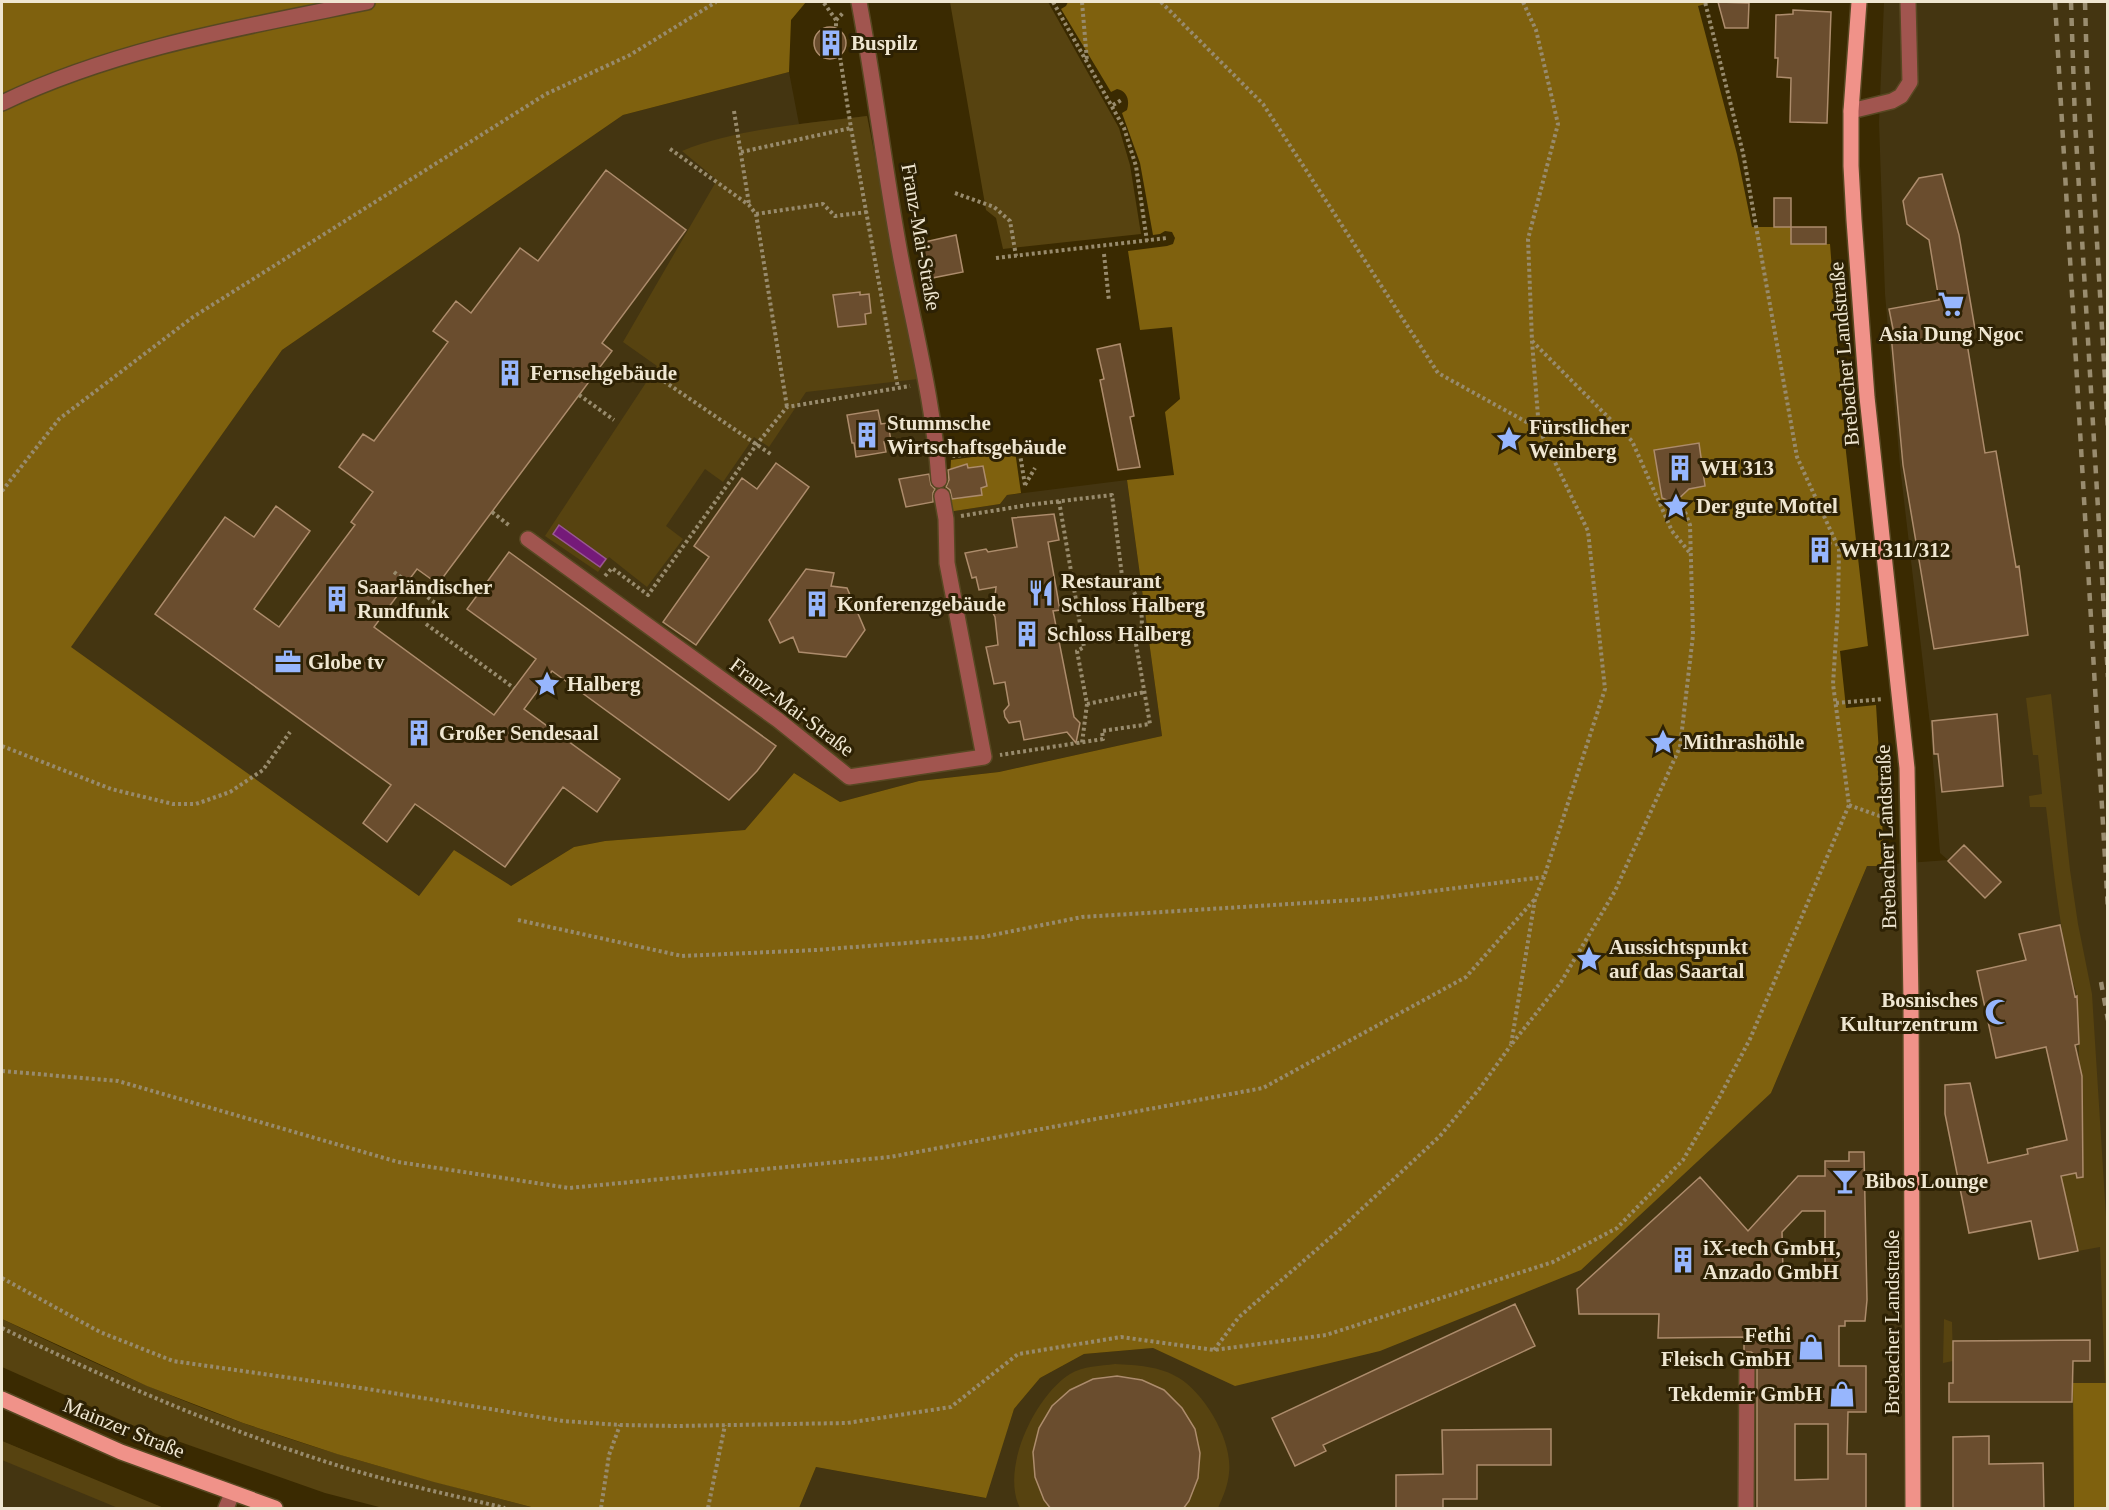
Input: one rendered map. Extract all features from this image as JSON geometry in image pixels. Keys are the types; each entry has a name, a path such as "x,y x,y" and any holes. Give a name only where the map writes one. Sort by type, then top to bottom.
{"main road":[{"name":"Brebacher Landstraße","path":"1858,2 1851,111 1851,166 1867,398 1907,768 1912,1112 1913,1509"},
{"name":"Mainzer Straße","path":"2,1399 121,1452 275,1509"}],"street":[{"path":"2,103 40,84 124,56 208,34 367,2"},
{"name":"Franz-Mai-Straße","path":"860,2 901,260 917,330 937,446 939,480"},
{"path":"1851,111 1892,101 1901,96 1910,82 1908,2"},
{"path":"942,496 946,519 947,563 984,757"},
{"name":"Franz-Mai-Straße","path":"528,539 778,720 849,777 984,757"},
{"path":"1746,1509 1747,1361"},
{"path":"226,1509 232,1494"}],"path":[{"path":"2,491 59,418 193,317 546,94 630,55 716,2"},
{"path":"1053,2 1124,128 1136,166 1147,241"},
{"path":"1082,2 1088,63"},
{"path":"1161,2 1263,104 1438,373 1539,429"},
{"path":"2,1278 100,1332 173,1361 368,1389 563,1421 620,1425 847,1423 951,1407 1018,1354 1121,1337 1214,1350 1326,1335 1553,1262 1617,1228 1683,1160 1719,1098 1749,1039 1849,805 1833,684 1839,549 1797,457 1743,153 1705,2"},
{"path":"824,3 836,20 836,27"},
{"path":"1511,1045 1534,899 1544,877 1605,689 1588,531 1539,429 1532,341 1528,239 1558,124 1536,30 1525,3"},
{"path":"840,57 898,388"},
{"path":"1113,105 1123,99"},
{"path":"734,111 749,205"},
{"path":"741,152 851,128"},
{"path":"670,149 749,205 756,214 787,407"},
{"path":"955,194 994,207 1010,220 1016,256"},
{"path":"756,214 823,204 835,216 867,212"},
{"path":"996,258 1167,238"},
{"path":"1104,254 1109,301"},
{"path":"1532,341 1632,441 1672,531 1691,554"},
{"path":"649,371 772,455"},
{"path":"596,589 612,567 648,595 757,444 787,407 898,388 927,390"},
{"path":"579,395 614,420"},
{"path":"952,444 954,456 1019,448 1025,485 1035,468"},
{"path":"946,519 1112,495 1123,584 1130,584 1142,611 1141,634 1136,644 1150,724 1102,731 1103,739 984,757"},
{"path":"1214,1350 1239,1317 1338,1231 1440,1136 1561,982 1615,891 1680,747 1693,635 1690,525 1680,499"},
{"path":"1059,501 1084,647 1077,651 1087,704 1082,743"},
{"path":"492,512 510,526"},
{"path":"394,572 446,611"},
{"path":"426,624 514,688"},
{"path":"1087,704 1145,692"},
{"path":"1836,703 1876,699"},
{"path":"2,746 111,789 173,804 196,804 230,792 263,770 290,732"},
{"path":"1849,805 1908,826"},
{"path":"518,920 682,956 816,950 983,937 1082,917 1369,899 1544,877"},
{"path":"2,1071 118,1081 398,1162 569,1188 890,1157 1263,1088 1466,977 1534,899"},
{"path":"2,1328 144,1395 240,1431 334,1464 505,1509"},
{"path":"601,1509 609,1455 620,1425"},
{"path":"708,1509 725,1425"}],"shaded area":[{"path":"2,2 806,2 791,20 789,72 623,115 282,350 71,647 419,896 454,850 511,886 574,847 605,841 745,830 794,773 840,802 919,781 999,772 1162,736 1127,480 1174,475 1165,412 1180,399 1172,327 1140,330 1128,251 1167,246 1173,244 1175,238 1172,232 1165,231 1153,235 1140,163 1122,113 1127,110 1127,96 1117,89 1111,92 1061,9 1068,2 1713,2 1698,6 1737,154 1752,227 1791,227 1791,244 1830,244 1846,452 1868,646 1840,651 1846,708 1876,705 1882,802 1883,866 1867,866 1771,1093 1581,1270 1380,1351 1235,1386 1153,1348 1084,1354 1040,1378 1014,1409 986,1498 816,1467 799,1508 535,1508 337,1454 243,1423 147,1386 2,1319"},
{"path":"950,2 1048,2 1119,128 1130,165 1141,234 1003,249 996,218 986,210"},
{"path":"1884,2 2107,2 2107,1508 799,1508 816,1467 985,1498 1014,1409 1040,1378 1084,1354 1153,1348 1236,1385 1771,1093 1867,866 1948,860 1940,853 1930,724 1900,466 1885,294 1879,123"},
{"name":"Saarländischer Rundfunk","path":"789,72 799,124 867,116 948,512 1000,504 1007,495 1127,480 1162,736 999,772 919,781 840,802 794,773 745,830 605,841 574,847 511,886 419,896 70,647 282,350 623,115"},
{"path":"867,116 918,379 806,392 769,447 754,437 723,482 705,469 666,526 683,539 647,587 609,557 598,572 545,536 657,366 623,342 717,180 682,151 703,143 749,132"},
{"path":"1015,451 1021,493 1007,495 1000,504 948,512 951,460"},
{"path":"559,525 606,559 600,567 553,534"},
{"path":"2051,694 2070,870 2092,994 2107,1232 2107,1383 2105,1383 2100,1247 2078,1251 2061,1176 2083,1171 2077,996 2061,926 2046,807 2030,807 2029,796 2042,794 2038,755 2033,755 2026,698"},
{"path":"2,1319 151,1387 243,1423 388,1469 535,1508 383,1508 325,1493 132,1425 2,1367"},
{"path":"1944,1319 1952,1322 1953,1361 1943,1363"},
{"path":"1115,1364 1148,1367 1172,1374 1189,1385 1207,1407 1222,1433 1229,1460 1228,1482 1218,1508 1183,1508 1192,1494 1197,1478 1199,1466 1197,1440 1188,1418 1173,1399 1153,1385 1131,1377 1107,1376 1084,1382 1052,1407 1042,1424 1036,1470 1041,1493 1051,1508 1020,1508 1015,1492 1014,1474 1018,1454 1024,1435 1045,1399 1057,1384 1075,1371"},
{"path":"2073,1383 2107,1383 2107,1508 2074,1508"},
{"path":"2,1441 117,1490 164,1508 2,1508"},
{"path":"2,1441 164,1508 118,1508 2,1460"}],"building":[{"path":"1718,2 1749,3 1748,28 1725,28"},
{"path":"1793,10 1831,12 1827,123 1790,122 1791,78 1777,77 1776,15 1793,14"},
{"name":"Buspilz","path":"830,27 842,31 846,43 842,55 830,59 818,55 814,43 818,31"},
{"path":"606,170 686,230 602,343 612,351 438,584 417,569 374,627 494,715 536,659 467,609 509,552 776,746 757,771 729,800 552,671 524,709 620,779 597,812 563,787 505,867 415,804 387,842 363,823 391,785 155,614 225,517 254,537 276,506 310,531 254,609 279,627 355,525 351,522 373,492 339,467 363,434 374,441 448,342 433,331 456,301 471,313 520,248 538,261"},
{"path":"1942,174 1959,235 1975,329 1965,331 1985,453 1996,451 2016,567 2019,566 2028,635 1934,649 1903,465 1891,334 1894,334 1889,309 1939,300 1929,240 1907,224 1903,201 1919,178"},
{"path":"1774,198 1791,198 1791,227 1774,227"},
{"path":"1791,227 1826,227 1826,244 1791,244"},
{"path":"956,235 963,272 927,279 920,243"},
{"path":"860,292 860,295 869,294 871,313 865,314 866,324 838,327 833,295"},
{"path":"1120,344 1134,416 1130,417 1140,467 1118,470 1100,380 1104,379 1097,349"},
{"name":"Stummsche Wirtschaftsgebäude","path":"878,410 881,424 888,423 891,441 884,442 886,452 856,457 847,415"},
{"name":"WH 313","path":"1699,443 1705,486 1689,489 1674,503 1662,498 1654,450"},
{"path":"776,463 809,487 696,645 663,622 709,557 694,546 742,478 757,489"},
{"path":"967,464 968,468 983,466 987,486 981,488 982,495 952,499 950,490 946,487 949,480 948,470"},
{"path":"929,474 931,485 935,489 933,502 906,507 899,479"},
{"name":"Schloss Halberg","path":"1054,514 1059,540 1048,542 1060,610 1053,611 1074,717 1080,723 1076,743 1067,732 1024,740 1020,721 1009,723 1005,717 1004,711 1009,705 1005,682 994,684 986,647 998,645 993,613 996,587 979,590 976,577 972,578 965,553 1017,547 1012,518"},
{"name":"WH 311/312","path":"1816,538 1831,543 1825,561 1810,556"},
{"name":"Konferenzgebäude","path":"806,569 834,573 831,586 847,588 865,630 846,657 799,652 793,637 780,643 769,620"},
{"path":"1997,714 2003,786 1942,792 1938,754 1934,754 1932,721"},
{"path":"1964,845 2001,882 1985,898 1948,861"},
{"path":"2060,925 2075,997 2077,996 2079,1044 2075,1045 2082,1076 2083,1177 2077,1178 2076,1173 2061,1176 2078,1251 2039,1259 2031,1221 1969,1233 1945,1114 1945,1085 1970,1083 1988,1163 2028,1154 2027,1149 2067,1140 2046,1047 1996,1058 1977,971 2026,960 2019,934"},
{"path":"1849,1152 1864,1152 1867,1300 1865,1321 1845,1321 1845,1326 1839,1326 1839,1366 1866,1366 1866,1412 1848,1412 1847,1454 1866,1454 1866,1509 1757,1509 1757,1356 1751,1352 1744,1352 1744,1337 1658,1338 1659,1314 1579,1314 1577,1289 1700,1177 1748,1231 1798,1176 1825,1176 1825,1161 1849,1161","holes":["1802,1211 1825,1211 1825,1271 1783,1271 1782,1232","1795,1424 1828,1424 1828,1479 1795,1480"]},
{"path":"1515,1304 1535,1346 1323,1445 1326,1451 1295,1466 1272,1418"},
{"path":"2090,1340 2090,1361 2073,1361 2072,1402 1949,1402 1949,1383 1953,1383 1953,1341"},
{"path":"1117,1376 1142,1380 1164,1390 1182,1408 1195,1429 1200,1453 1198,1478 1189,1501 1183,1509 1051,1509 1044,1500 1035,1477 1033,1452 1039,1428 1052,1406 1070,1390 1093,1379"},
{"path":"1551,1429 1551,1465 1477,1465 1477,1499 1443,1499 1443,1509 1396,1509 1396,1475 1443,1474 1442,1430"},
{"path":"1989,1436 1989,1464 2043,1463 2044,1509 1953,1509 1953,1437"}],"railway":[{"path":"2055,2 2108,910"},
{"path":"2071,2 2075,121 2108,677"},
{"path":"2085,2 2108,431"},
{"path":"2101,982 2108,1020"}],"place":[{"name":"Buspilz","path":"831,43"},
{"name":"Asia Dung Ngoc","path":"1951,304"},
{"name":"Fernsehgebäude","path":"510,373"},
{"name":"Stummsche Wirtschaftsgebäude","path":"867,435"},
{"name":"Fürstlicher Weinberg","path":"1509,439"},
{"name":"WH 313","path":"1680,468"},
{"name":"Der gute Mottel","path":"1676,506"},
{"name":"WH 311/312","path":"1820,550"},
{"name":"Restaurant Schloss Halberg","path":"1041,593"},
{"name":"Saarländischer Rundfunk","path":"337,599"},
{"name":"Konferenzgebäude","path":"817,604"},
{"name":"Schloss Halberg","path":"1027,634"},
{"name":"Globe tv","path":"288,662"},
{"name":"Halberg","path":"547,684"},
{"name":"Großer Sendesaal","path":"419,733"},
{"name":"Mithrashöhle","path":"1663,742"},
{"name":"Aussichtspunkt auf das Saartal","path":"1589,959"},
{"name":"Bosnisches Kulturzentrum","path":"1998,1012"},
{"name":"Bibos Lounge","path":"1845,1181"},
{"name":"iX-tech GmbH, Anzado GmbH","path":"1683,1260"},
{"name":"Fethi Fleisch GmbH","path":"1811,1347"},
{"name":"Tekdemir GmbH","path":"1842,1394"}]}
